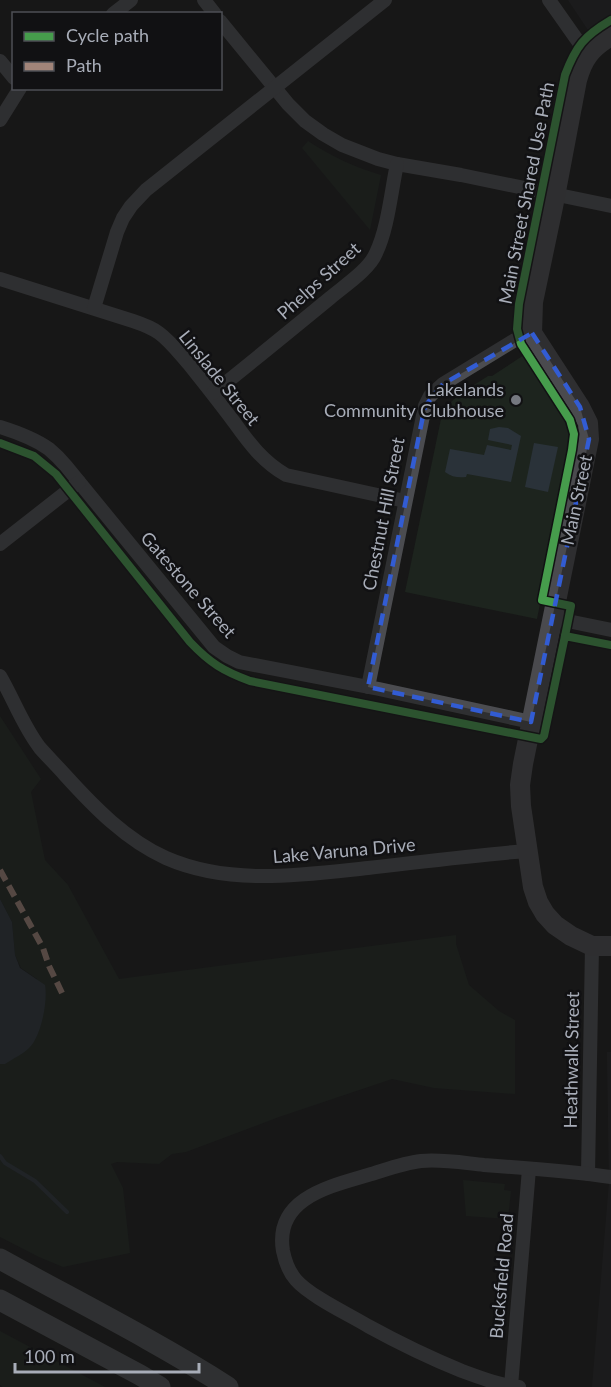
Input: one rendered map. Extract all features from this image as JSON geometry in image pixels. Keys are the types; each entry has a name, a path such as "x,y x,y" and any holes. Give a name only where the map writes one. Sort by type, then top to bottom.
{"main road":[{"path":"0,1259 74,1298 228,1387"},
{"path":"0,1300 160,1387"}],"street":[{"path":"116,12 131,0"},
{"path":"204,0 213,12"},
{"path":"94,308 123,218 146,190 385,0"},
{"path":"549,0 587,54"},
{"path":"222,23 288,104 305,121 342,145 397,164 468,176 611,206"},
{"path":"532,333 533,302 577,80 587,54 611,36"},
{"path":"0,61 12,76"},
{"path":"0,120 19,90"},
{"name":"Phelps Street","path":"213,393 272,347 376,256 383,235 397,164"},
{"name":"Linslade Street","path":"0,279 147,326 158,333 177,351 213,393 250,445 275,469 286,475 405,501"},
{"name":"Chestnut Hill Street","path":"368,687 425,406 430,396 443,384 514,340 532,333"},
{"name":"Main Street","path":"532,333 580,407 588,423 589,440 531,722 520,785 521,806 533,887 538,902 555,925 570,936 602,946"},
{"name":"Gatestone Street","path":"0,427 48,448 66,466 214,647 221,652 239,662 531,722"},
{"path":"0,544 79,482"},
{"path":"553,618 611,630"},
{"name":"Lake Varuna Drive","path":"0,676 18,712 40,747 92,803 127,834 154,852 176,862 226,874 302,876 527,851"},
{"name":"Heathwalk Street","path":"588,1174 602,946"},
{"path":"519,1387 483,1379 415,1351 308,1290 290,1272 284,1255 283,1237 289,1216 306,1198 327,1188 412,1162 428,1161 611,1177"},
{"name":"Bucksfield Road","path":"511,1386 529,1169"}],"highlighted area":[{"path":"532,333 580,407 589,439 531,722 368,687 425,406 443,384"}],"shaded area":[{"path":"568,0 611,0 611,16 588,30"},
{"path":"308,141 343,161 381,175 370,230 302,148"},
{"path":"524,355 561,411 570,435 571,446 537,619 405,592 442,414 463,392"},
{"path":"508,428 521,436 511,482 467,474 466,477 458,477 445,472 450,449 484,455 487,445 511,450 512,445 488,440 490,429"},
{"path":"534,443 558,447 548,492 525,487"},
{"path":"0,716 41,779 31,792 45,860 68,885 119,979 456,935 456,944 469,985 499,1011 515,1020 515,1094 434,1088 392,1079 279,1117 186,1152 172,1154 159,1164 117,1162 111,1164 123,1188 130,1253 63,1267 0,1237 0,1064 5,1064 37,979 21,968 15,955 12,922 0,899"},
{"path":"0,899 12,922 15,955 20,968 45,985 46,992 43,1018 37,1036 29,1048 5,1064 0,1064"},
{"path":"607,1052 611,1052 611,1387 592,1387 609,1183"},
{"path":"463,1180 505,1184 504,1190 511,1191 508,1219 466,1216"},
{"path":"0,1331 105,1387 3,1387 0,1385"}],"waterway":[{"path":"0,1156 5,1163 35,1181 67,1212"}],"marked path":[{"path":"0,870 43,948 63,995"}],"cycle path":[{"name":"Main Street Shared Use Path","path":"565,636 571,606 542,600 574,434 570,420 521,344 517,329 519,304 565,75 577,49 587,37 611,20"},
{"path":"0,443 34,456 56,474 190,642 217,666 250,681 541,739 544,736 565,636 611,645"}],"place":[{"name":"Lakelands Community Clubhouse","path":"516,400"}]}
